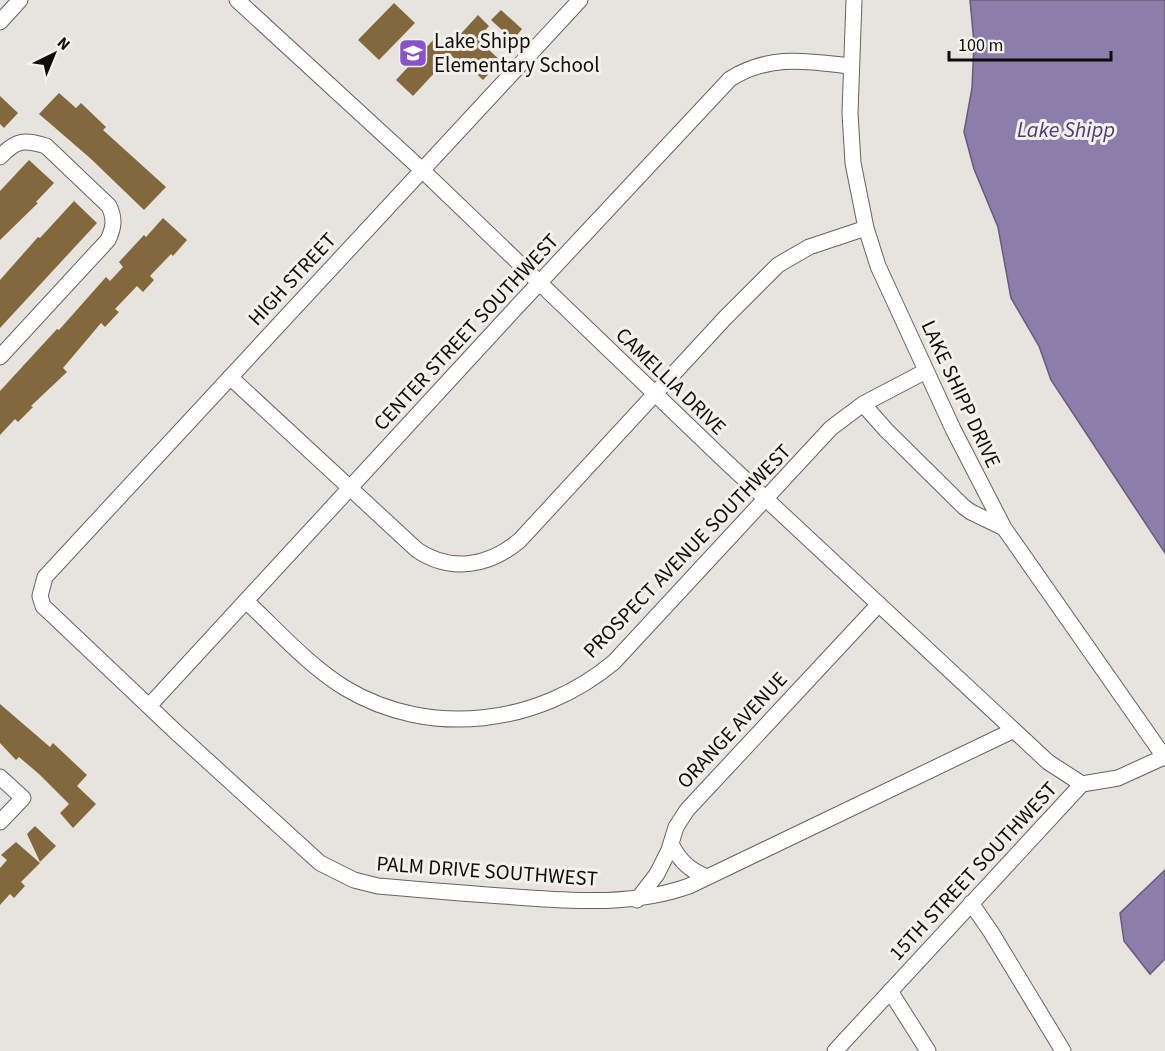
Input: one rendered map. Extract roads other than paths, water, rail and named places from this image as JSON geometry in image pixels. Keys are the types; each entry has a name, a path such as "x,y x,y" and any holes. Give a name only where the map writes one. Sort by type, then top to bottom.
{"street":[{"path":"0,22 20,0"},
{"name":"CAMELLIA DRIVE","path":"237,0 422,170 655,396 1048,762 1082,784"},
{"name":"HIGH STREET","path":"41,589 45,577 580,0"},
{"name":"LAKE SHIPP DRIVE","path":"854,0 850,113 853,163 866,228 878,266 926,371 1004,528 1165,758"},
{"name":"CENTER STREET SOUTHWEST","path":"149,706 730,79 752,67 773,62 816,62 851,66"},
{"path":"0,157 19,142 33,142 46,146 109,206 114,216 114,229 108,240 0,357"},
{"path":"230,377 410,545 424,555 445,563 483,562 499,555 520,540 732,311 778,265 809,247 866,228"},
{"name":"PROSPECT AVENUE SOUTHWEST","path":"246,601 318,668 346,688 378,704 439,719 483,718 519,712 548,703 571,692 614,663 831,428 863,404 926,371"},
{"path":"863,404 964,507 1004,528"},
{"name":"PALM DRIVE SOUTHWEST","path":"41,589 40,596 43,606 48,612 320,863 354,880 378,886 551,899 637,900 670,893 1014,730"},
{"name":"ORANGE AVENUE","path":"637,900 657,873 676,828 687,810 879,604"},
{"name":"15TH STREET SOUTHWEST","path":"836,1051 1082,784 1118,778 1165,758"},
{"path":"0,777 23,798 0,822"},
{"path":"671,844 685,865 707,877"},
{"path":"971,903 1063,1051"},
{"path":"890,992 928,1051"}],"water":[{"name":"Lake Shipp","path":"970,0 1165,0 1165,553 1051,380 1039,346 1011,298 998,227 974,169 964,132 972,88 974,43"},
{"path":"1165,870 1165,959 1150,974 1124,941 1120,913"}],"place":[{"name":"Lake Shipp Elementary School","path":"413,53"}]}
